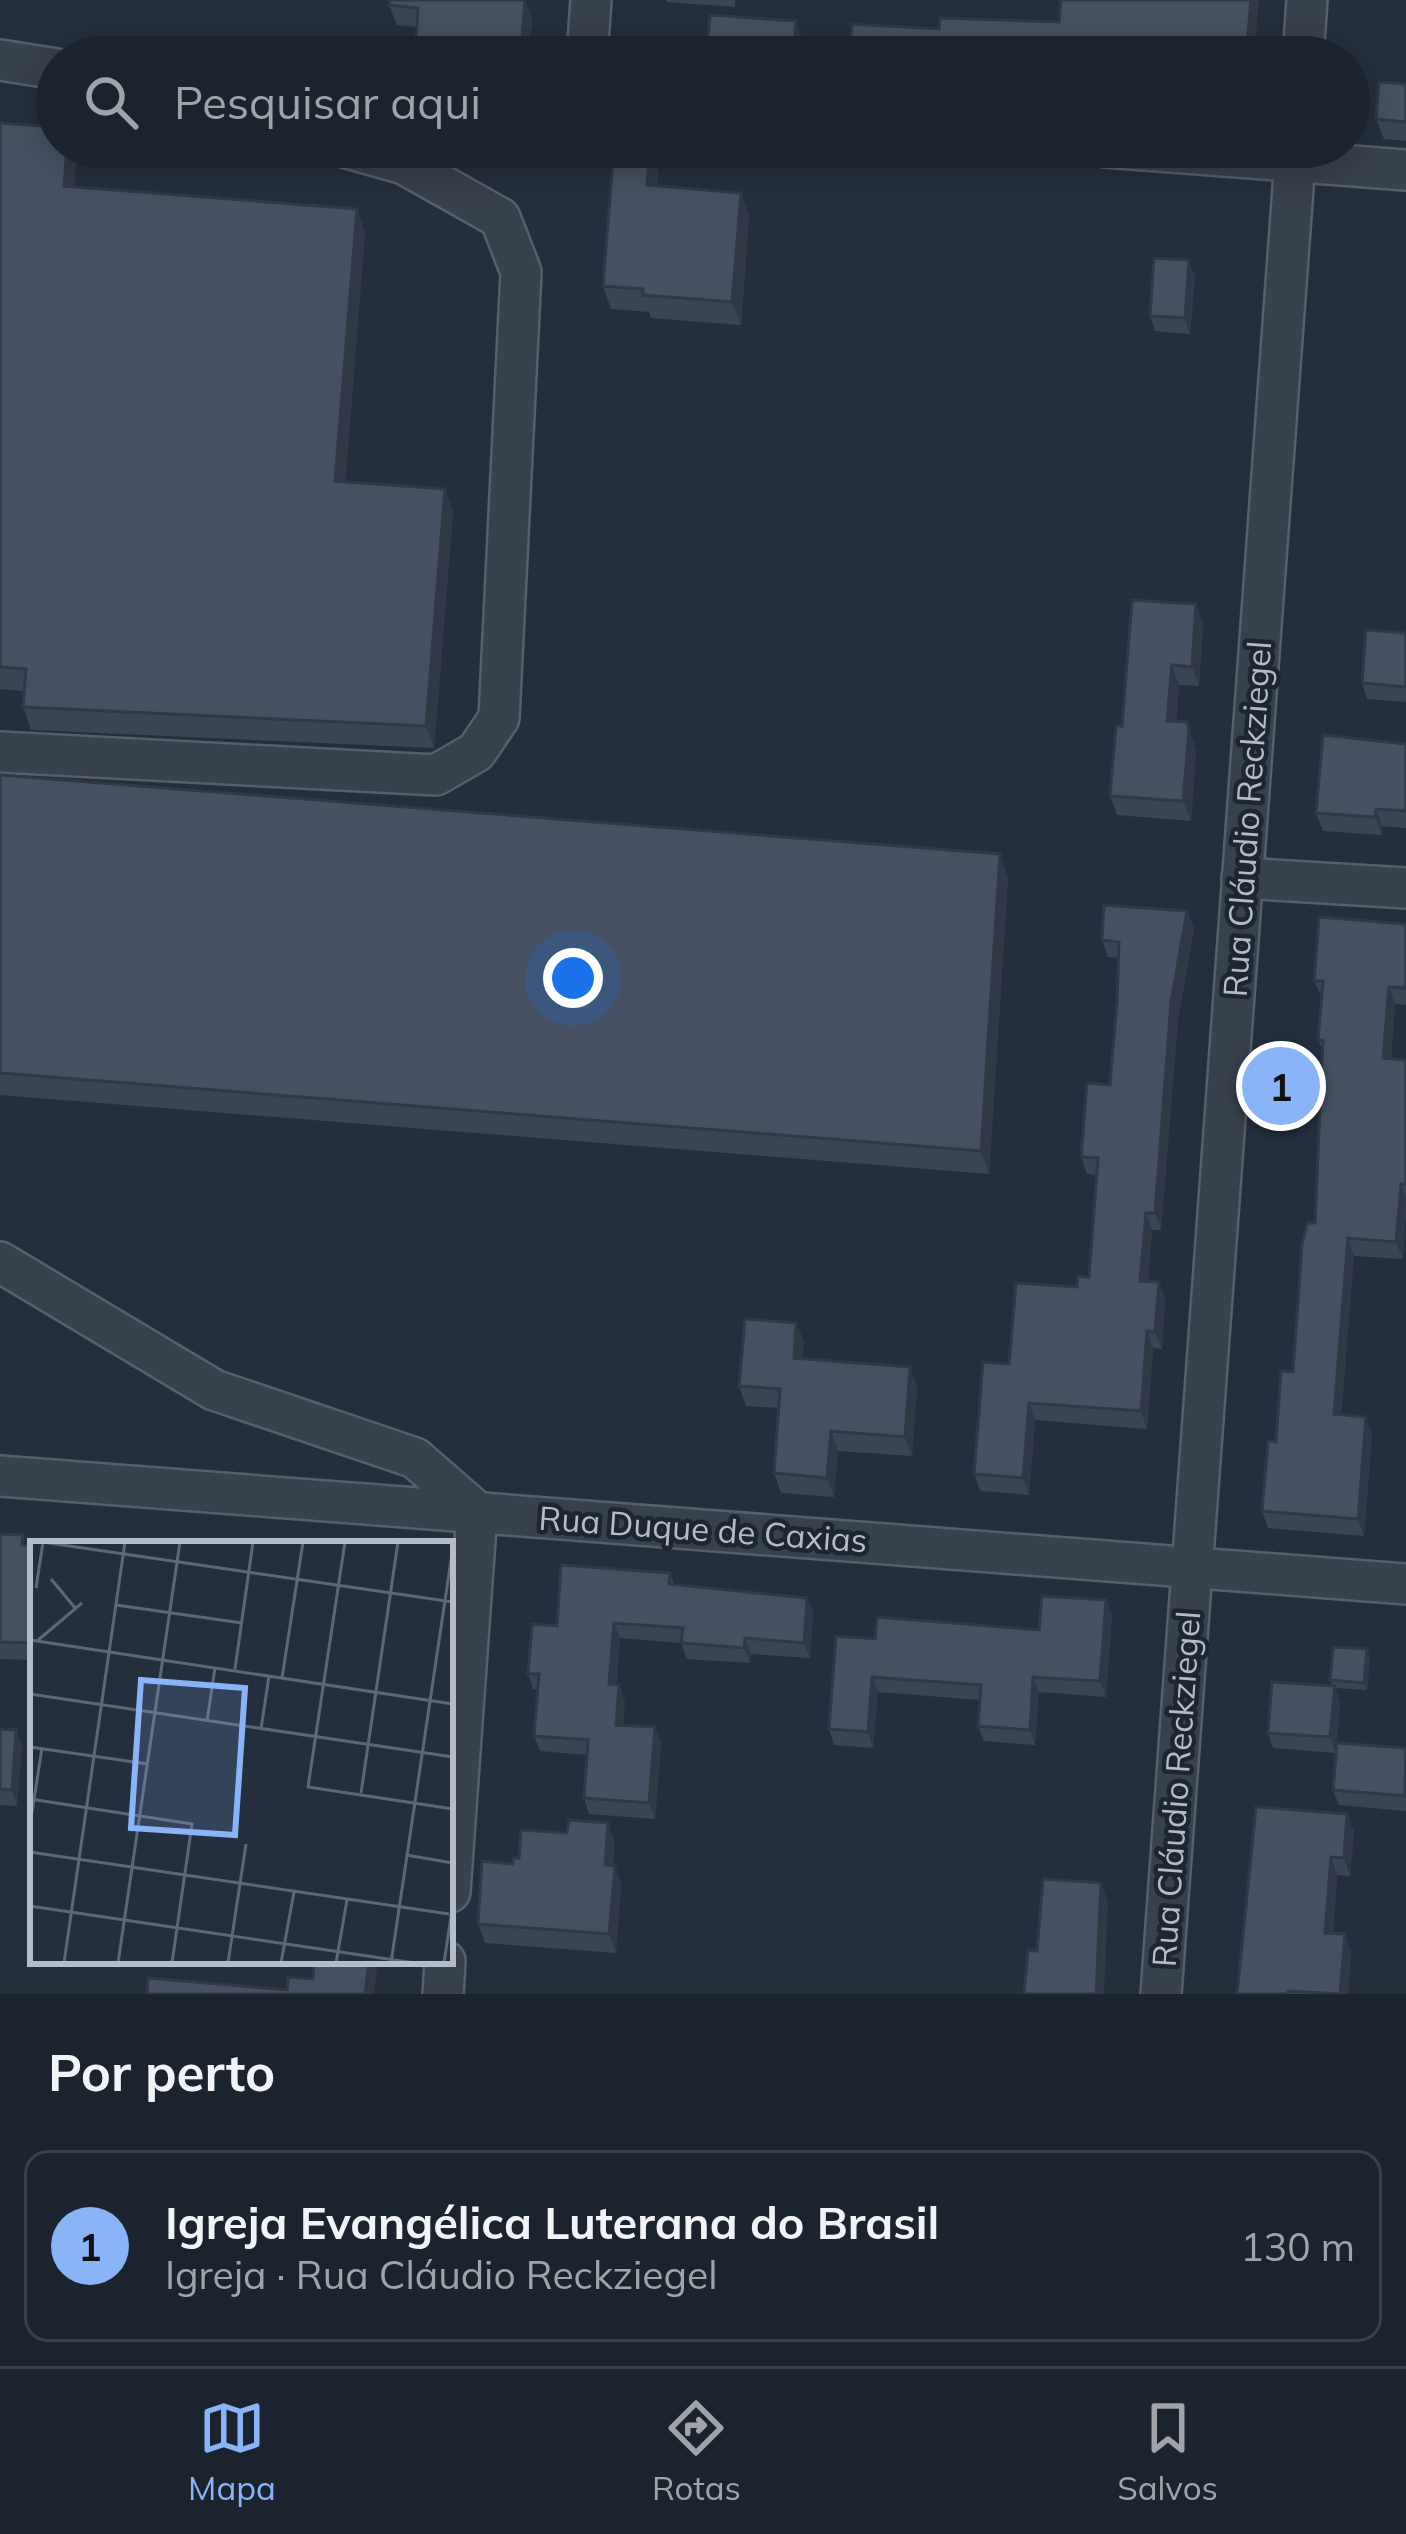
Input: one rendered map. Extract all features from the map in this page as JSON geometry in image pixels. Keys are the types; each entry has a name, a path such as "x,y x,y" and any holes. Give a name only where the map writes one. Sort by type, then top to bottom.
{"street":[{"path":"588,36 591,0"},
{"path":"1304,36 1307,0"},
{"path":"0,60 36,66"},
{"path":"1370,165 1406,170"},
{"path":"0,752 436,776 476,752 499,718 521,272 500,218 411,168"},
{"name":"Rua Cláudio Reckziegel","path":"1161,1994 1294,168"},
{"path":"1242,878 1406,889"},
{"path":"0,1262 214,1390 415,1458 477,1512 453,1850"},
{"name":"Rua Duque de Caxias","path":"0,1476 1406,1584"},
{"path":"443,1994 445,1964"}],"building":[{"path":"390,0 525,0 522,36 416,36 418,8 389,5"},
{"path":"1061,0 1251,0 1248,36 851,36 852,24 939,29 940,18 1059,22"},
{"path":"710,15 796,21 795,36 708,36"},
{"path":"1379,82 1406,84 1406,122 1376,119"},
{"path":"0,123 36,126 36,168 65,168 64,186 357,209 335,481 445,489 426,726 23,707 26,669 0,667"},
{"path":"612,168 648,168 647,185 741,193 732,302 643,295 643,289 603,286"},
{"path":"1154,258 1189,260 1185,318 1150,316"},
{"path":"1132,600 1196,604 1192,667 1172,665 1167,721 1187,722 1189,731 1183,801 1110,796 1116,726 1122,726"},
{"path":"1366,630 1406,633 1406,687 1362,683"},
{"path":"1323,735 1406,744 1406,811 1376,809 1375,817 1316,813"},
{"path":"0,775 1000,854 981,1151 0,1073"},
{"path":"1104,905 1187,911 1171,1002 1155,1213 1146,1213 1140,1281 1159,1282 1155,1332 1147,1331 1141,1411 1029,1403 1023,1478 974,1474 983,1362 1009,1364 1016,1283 1077,1287 1078,1276 1089,1277 1098,1158 1081,1157 1087,1083 1110,1085 1117,1001 1119,942 1102,940"},
{"path":"1319,917 1406,924 1406,988 1389,987 1383,1058 1406,1060 1406,1184 1401,1184 1396,1242 1348,1238 1334,1414 1366,1417 1358,1519 1262,1511 1268,1441 1276,1442 1281,1371 1293,1372 1302,1244 1307,1223 1315,1223 1323,1040 1318,1040 1323,981 1314,981"},
{"path":"745,1319 796,1323 794,1358 910,1367 905,1437 831,1431 827,1478 774,1473 780,1389 739,1386"},
{"path":"0,1534 23,1535 22,1545 30,1546 30,1643 0,1642"},
{"path":"561,1565 670,1573 669,1584 807,1598 804,1643 745,1638 744,1648 681,1643 683,1628 614,1623 609,1684 619,1685 616,1725 655,1727 649,1803 584,1798 588,1740 534,1736 539,1674 528,1674 532,1624 557,1626"},
{"path":"1042,1596 1106,1600 1100,1681 1033,1677 1030,1730 978,1726 981,1685 872,1677 868,1732 829,1729 836,1636 875,1639 877,1617 1039,1630"},
{"path":"1333,1647 1367,1649 1364,1683 1330,1680"},
{"path":"1272,1682 1335,1686 1330,1737 1268,1733"},
{"path":"0,1729 16,1730 12,1790 0,1789"},
{"path":"1337,1743 1406,1748 1405,1796 1333,1790"},
{"path":"1256,1807 1347,1814 1344,1858 1331,1857 1325,1933 1345,1934 1340,1994 1237,1994"},
{"path":"569,1820 608,1823 605,1865 615,1866 609,1934 478,1924 482,1861 513,1864 513,1858 519,1858 521,1830 567,1833"},
{"path":"1043,1879 1101,1883 1096,1994 1024,1994 1028,1950 1037,1951"},
{"path":"314,1964 369,1964 365,1994 147,1994 148,1978 287,1990 288,1977 313,1979"}],"place":[{"name":"Igreja Evangélica Luterana do Brasil","path":"1281,1086"}]}
